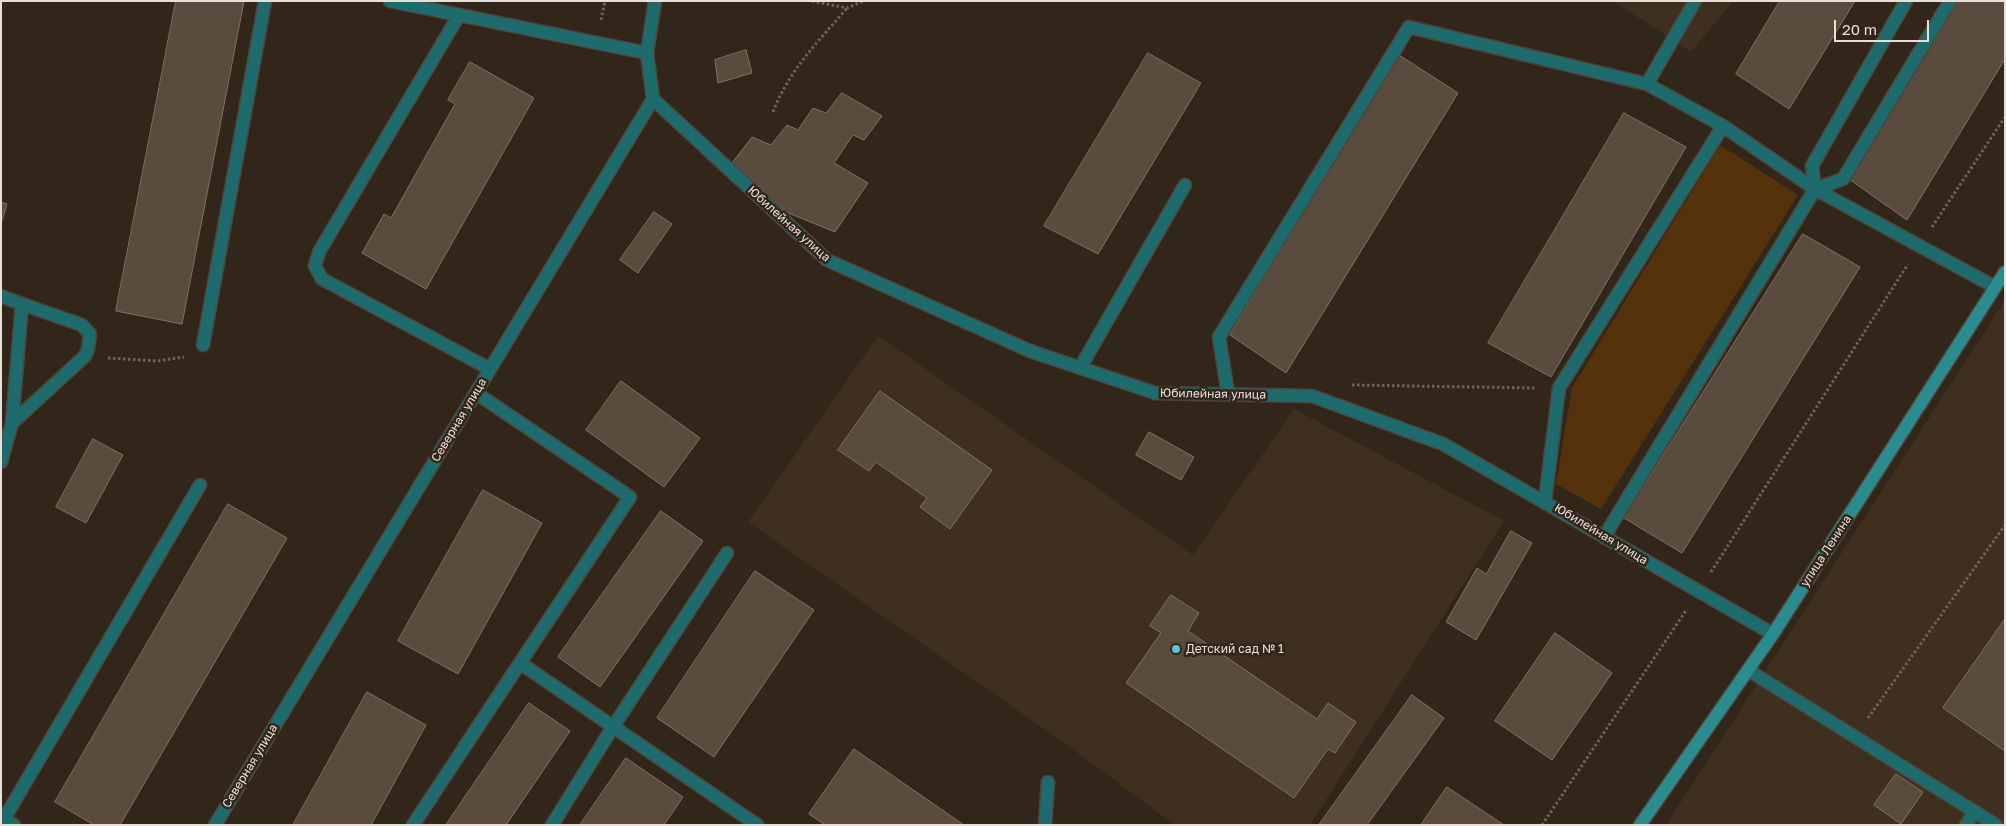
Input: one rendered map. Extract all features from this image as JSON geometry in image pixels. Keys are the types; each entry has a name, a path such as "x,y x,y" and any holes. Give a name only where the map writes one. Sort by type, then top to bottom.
{"main road":[{"name":"улица Ленина","path":"1640,825 1773,634 2005,272"}],"street":[{"path":"204,345 265,1"},
{"path":"390,1 648,53"},
{"path":"653,99 648,53 655,1"},
{"path":"1647,84 1695,1"},
{"path":"1604,537 1815,189 1812,166 1906,1"},
{"path":"1815,189 1843,179 1950,1"},
{"path":"459,15 319,252 315,266 322,279 490,369"},
{"path":"1228,394 1219,337 1409,27 1647,84 1723,126 1815,189 1995,286"},
{"name":"Северная улица","path":"215,825 653,99"},
{"name":"Юбилейная улица","path":"653,99 826,260 1030,351 1155,393 1312,396 1443,444 1773,634"},
{"path":"1545,501 1559,388 1723,126"},
{"path":"1080,368 1185,185"},
{"path":"1,296 82,325 90,334 85,356 12,423"},
{"path":"1,462 12,423 22,304"},
{"path":"414,825 630,497 476,393"},
{"path":"14,825 4,820 200,485"},
{"path":"552,825 613,727 727,553"},
{"path":"520,663 757,825"},
{"path":"1748,670 1996,825"},
{"path":"1045,825 1048,782"},
{"path":"1966,825 1975,811"}],"path":[{"path":"812,1 847,8"},
{"path":"773,112 781,91 795,69 847,8 864,1"},
{"path":"1542,825 1699,591 2005,117"},
{"path":"85,356 157,361 190,356 199,351 204,345"},
{"path":"1344,384 1559,388"},
{"path":"1855,736 2005,525"}],"shaded area":[{"path":"1613,1 1733,1 1691,52"},
{"path":"1720,145 1798,195 1601,509 1556,484 1572,388"},
{"path":"2005,300 2005,825 1666,825"},
{"name":"Детский сад № 1","path":"878,336 1193,555 1294,409 1504,521 1310,825 1175,825 1063,742 748,522"}],"building":[{"path":"176,1 244,1 182,324 116,311"},
{"path":"1780,1 1855,1 1789,109 1736,74"},
{"path":"1959,1 2005,1 2005,59 1907,220 1849,179"},
{"path":"746,50 752,73 718,83 715,60"},
{"path":"1148,53 1201,83 1098,254 1044,226"},
{"path":"1399,55 1458,93 1286,373 1230,335"},
{"path":"470,62 534,98 426,289 362,253 384,214 391,218 455,104 448,100"},
{"path":"842,93 882,116 864,140 853,135 834,163 868,183 835,232 786,212 732,163 752,137 771,145 787,125 798,130 813,108 826,113"},
{"path":"1624,113 1686,147 1551,377 1488,343"},
{"path":"1,202 7,204 1,224"},
{"path":"654,212 672,224 638,273 620,260"},
{"path":"1803,234 1860,267 1682,553 1624,518"},
{"path":"621,381 700,438 664,487 586,430"},
{"path":"880,391 992,470 950,529 920,507 927,498 876,462 869,471 838,450"},
{"path":"1149,432 1194,457 1181,480 1136,455"},
{"path":"93,439 123,455 86,523 56,507"},
{"path":"483,490 542,523 458,674 398,641"},
{"path":"228,504 287,538 120,825 94,825 55,802"},
{"path":"661,511 703,541 600,687 558,657"},
{"path":"1511,531 1532,543 1476,640 1446,622 1477,568 1486,574"},
{"path":"755,571 814,610 714,757 657,718"},
{"path":"1171,595 1199,613 1188,631 1317,719 1328,703 1356,722 1335,753 1328,749 1294,798 1126,683 1161,633 1150,626"},
{"path":"2005,619 2005,751 1943,708"},
{"path":"1555,633 1612,673 1552,760 1495,721"},
{"path":"367,692 426,725 371,825 293,825"},
{"path":"1412,695 1444,718 1367,825 1319,825"},
{"path":"529,703 570,731 506,825 446,825"},
{"path":"854,749 964,825 825,825 809,814"},
{"path":"626,758 683,797 664,825 580,825"},
{"path":"1896,774 1923,792 1901,824 1874,805"},
{"path":"1447,787 1504,825 1421,825"}],"place":[{"name":"Детский сад № 1","path":"1176,649"}]}
